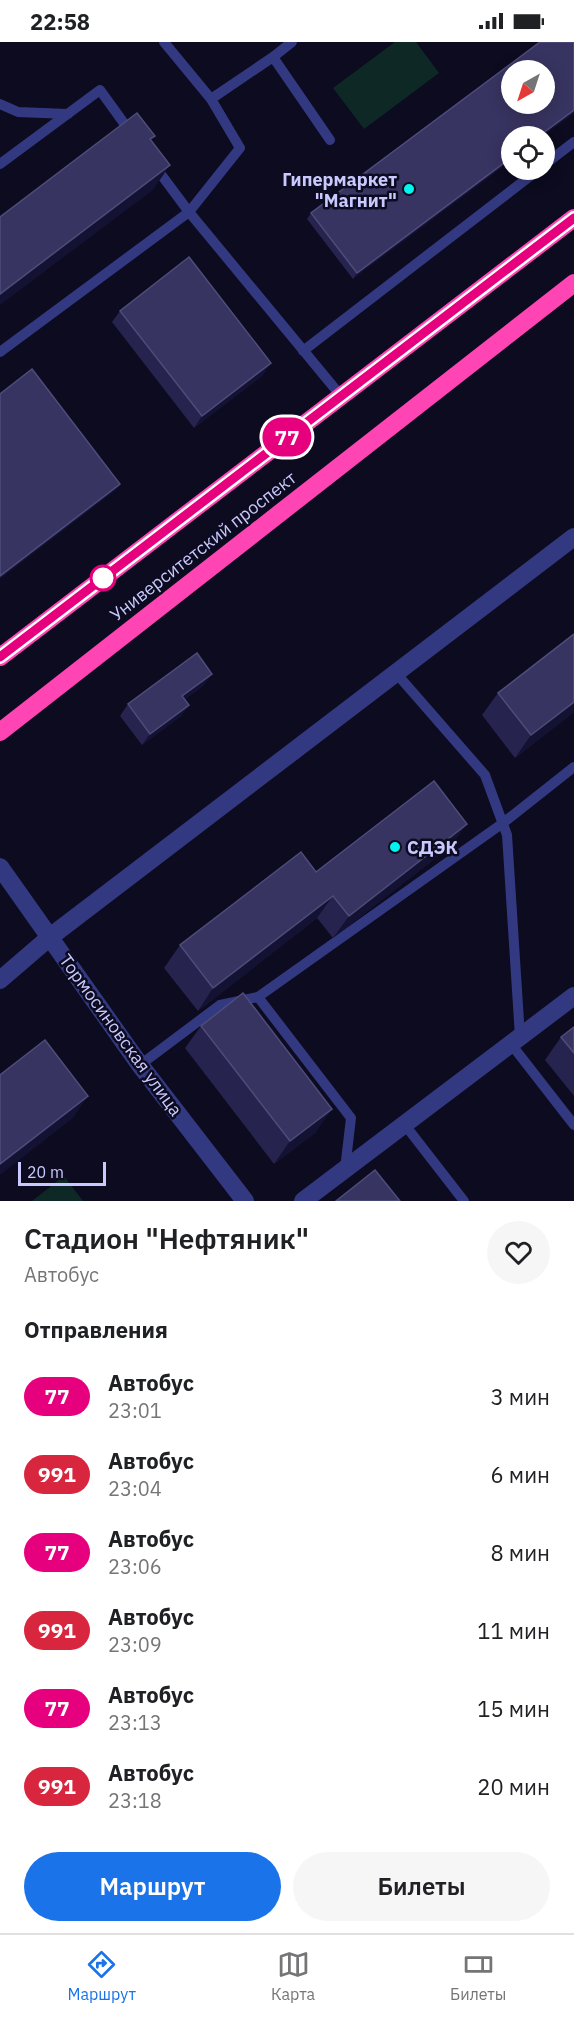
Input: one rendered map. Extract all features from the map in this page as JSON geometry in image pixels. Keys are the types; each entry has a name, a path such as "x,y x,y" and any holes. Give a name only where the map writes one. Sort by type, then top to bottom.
{"highway":[{"name":"Университетский проспект","path":"0,657 574,218"},
{"name":"Университетский проспект","path":"0,732 574,283"}],"street":[{"path":"0,980 50,937 574,537"},
{"name":"Тормосиновская улица","path":"0,867 140,1065 245,1201"},
{"path":"303,1201 574,996"}],"lane":[{"path":"0,352 189,212 240,148 211,99 164,42"},
{"path":"211,99 292,42"},
{"path":"273,57 330,140"},
{"path":"0,164 100,90 141,147"},
{"path":"0,104 18,112 68,114"},
{"path":"555,157 574,142"},
{"path":"148,156 189,212 341,396"},
{"path":"303,351 525,180"},
{"path":"396,673 485,775 507,835 515,1041 574,1125"},
{"path":"140,1065 220,1005 258,997 503,823 574,767"},
{"path":"258,997 351,1118 345,1170"},
{"path":"405,1125 464,1201"}],"green space":[{"path":"395,42 416,42 439,73 364,129 333,88"},
{"path":"64,1176 83,1201 32,1201"}],"building":[{"name":"Гипермаркет \"Магнит\"","path":"540,42 574,42 574,110 552,126 501,126 501,165 357,273 311,213 501,71 501,114 555,114 555,60 516,60"},
{"path":"137,113 155,136 150,139 170,165 0,294 0,217"},
{"path":"189,257 271,363 202,416 120,311"},
{"path":"32,369 120,484 0,576 0,394"},
{"path":"574,634 574,702 531,735 498,693"},
{"path":"197,653 212,674 182,696 189,705 150,734 128,704"},
{"path":"434,781 467,824 349,916 333,896 213,988 180,945 301,852 316,872"},
{"path":"243,993 332,1109 290,1141 201,1026"},
{"path":"574,1027 574,1053 561,1037"},
{"path":"45,1040 88,1096 0,1164 0,1075"},
{"path":"375,1170 400,1201 336,1201"}],"bus line":[{"name":"77","path":"0,657 574,218"}],"place":[{"name":"Гипермаркет \"Магнит\"","path":"409,189"},
{"name":"СДЭК","path":"395,847"}]}
